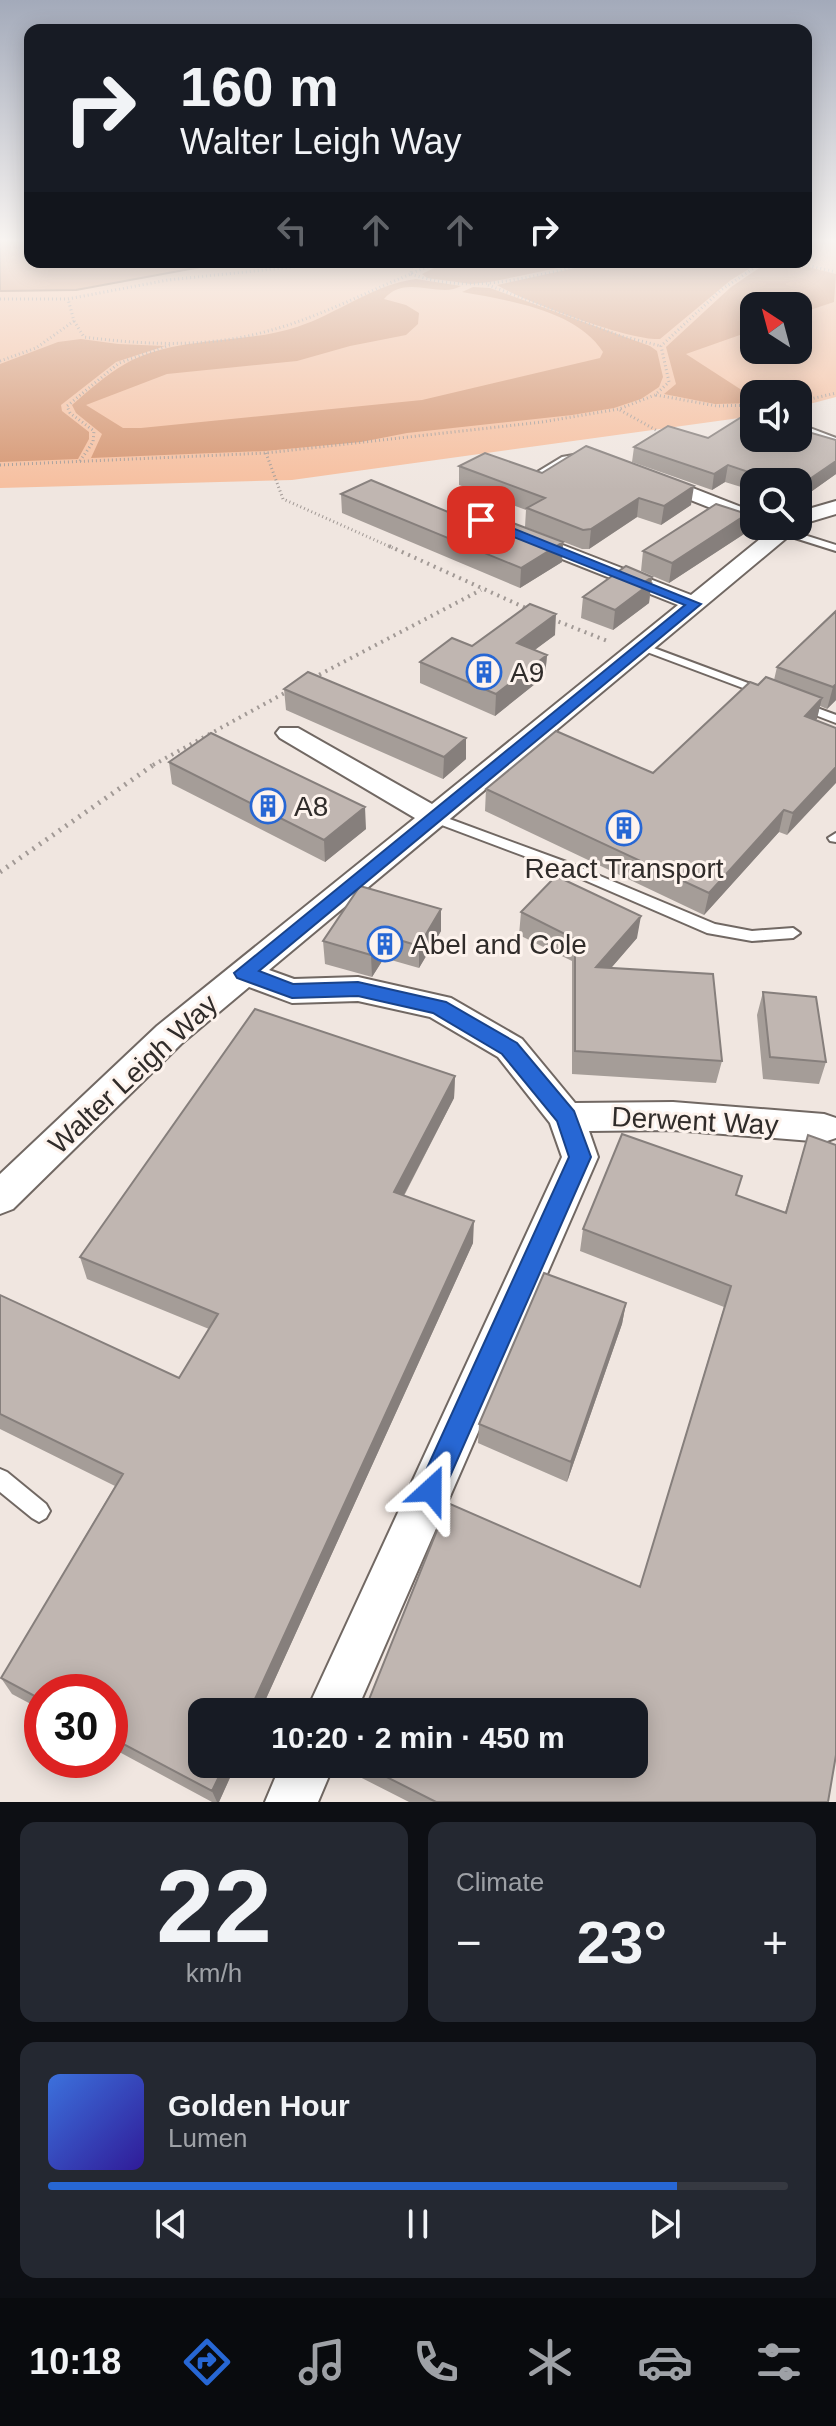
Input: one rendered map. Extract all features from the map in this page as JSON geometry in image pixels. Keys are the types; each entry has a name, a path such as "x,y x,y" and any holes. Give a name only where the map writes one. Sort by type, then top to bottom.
{"street":[{"path":"641,475 740,514"},
{"name":"Walter Leigh Way","path":"812,516 836,507"},
{"path":"481,520 695,604"},
{"name":"Walter Leigh Way","path":"0,1198 169,1035 640,650 769,540"},
{"path":"289,733 436,818"},
{"path":"244,973 292,991 358,989 439,1007 510,1048 566,1117 580,1157 337,1698"},
{"name":"Derwent Way","path":"566,1117 673,1116 824,1128"},
{"path":"291,1802 302,1778"}],"lane":[{"path":"812,432 836,441"},
{"path":"539,474 565,459 594,458"},
{"path":"812,538 836,548"},
{"path":"640,650 778,697"},
{"path":"792,703 836,719"},
{"path":"436,818 564,866 712,929 752,936 793,933"},
{"path":"0,1479 39,1511"}],"path":[{"path":"0,361 36,348 72,322"},
{"path":"75,322 84,337 170,345"},
{"path":"80,461 93,442 94,431 70,413 67,406 119,363 170,345 268,330 294,322"},
{"path":"584,322 661,346"},
{"path":"661,346 687,322"},
{"path":"0,465 266,453 542,422 619,409 655,395 669,382 661,346"},
{"path":"812,399 836,393"},
{"path":"655,395 717,406 740,405"},
{"path":"619,409 660,433 675,438"},
{"path":"266,453 283,499 538,613"},
{"path":"0,872 167,755 481,590"},
{"path":"552,619 640,650"}],"shaded area":[{"path":"0,322 740,322 740,364 812,364 812,322 836,322 836,397 812,403 812,380 740,380 740,418 292,480 0,488"},
{"path":"309,322 418,322 406,335 297,361 167,374 86,405 123,428 141,428 422,400 600,358 603,352 591,338 569,322 584,322 650,346 657,351 663,377 659,387 641,399 614,408 572,415 265,451 91,458 102,434 76,413 72,405 125,364 145,355 188,344 276,333"},
{"path":"587,322 680,322 660,339 626,334"},
{"path":"693,322 740,322 740,335 686,354 740,389 740,403 715,404 664,394 676,384 666,347"},
{"path":"81,339 165,346 116,362 61,405 62,411 89,432 89,439 78,459 0,462 0,364 58,342"}],"building":[{"path":"740,418 740,452 812,452 812,433 836,440 836,461 812,477 812,468 740,469 728,465 714,474 634,447 668,426 708,438"},
{"path":"586,446 694,486 664,506 639,498 591,529 583,530 527,508 545,498 459,466 485,453 542,473"},
{"path":"371,480 489,529 505,520 563,542 521,568 341,494"},
{"path":"716,504 740,512 740,519 672,563 643,551"},
{"path":"626,566 652,577 646,581 651,583 615,610 583,597"},
{"path":"530,604 556,614 517,643 547,655 496,694 420,662 452,638 472,646"},
{"path":"836,611 836,684 833,687 777,667"},
{"path":"308,672 466,738 444,757 284,689"},
{"path":"766,677 822,698 805,716 836,728 836,767 793,813 784,810 709,893 486,789 556,731 653,773 750,682 758,685"},
{"path":"211,733 365,807 324,840 169,762"},
{"path":"556,876 641,916 596,967 713,974 722,1061 575,1051 575,939 521,912"},
{"path":"360,886 441,909 419,946 383,935 371,955 323,941"},
{"path":"763,992 816,997 826,1062 770,1057"},
{"path":"255,1009 455,1076 394,1192 474,1221 255,1698 188,1698 188,1778 218,1778 212,1791 128,1747 128,1674 24,1674 24,1690 1,1678 123,1474 0,1414 0,1295 179,1378 218,1314 80,1257"},
{"path":"622,1134 742,1176 736,1195 786,1213 808,1135 836,1145 836,1755 828,1802 436,1802 389,1778 648,1778 648,1698 370,1698 448,1503 640,1587 731,1286 583,1229"},
{"path":"544,1273 626,1303 571,1462 479,1424"}],"place":[{"name":"A9","path":"484,672"},
{"name":"A8","path":"268,806"},
{"name":"React Transport","path":"624,828"},
{"name":"Abel and Cole","path":"385,944"}],"route":[{"path":"431,1490 580,1157 566,1117 510,1048 439,1007 358,989 292,991 244,973 695,604 481,520"}]}
